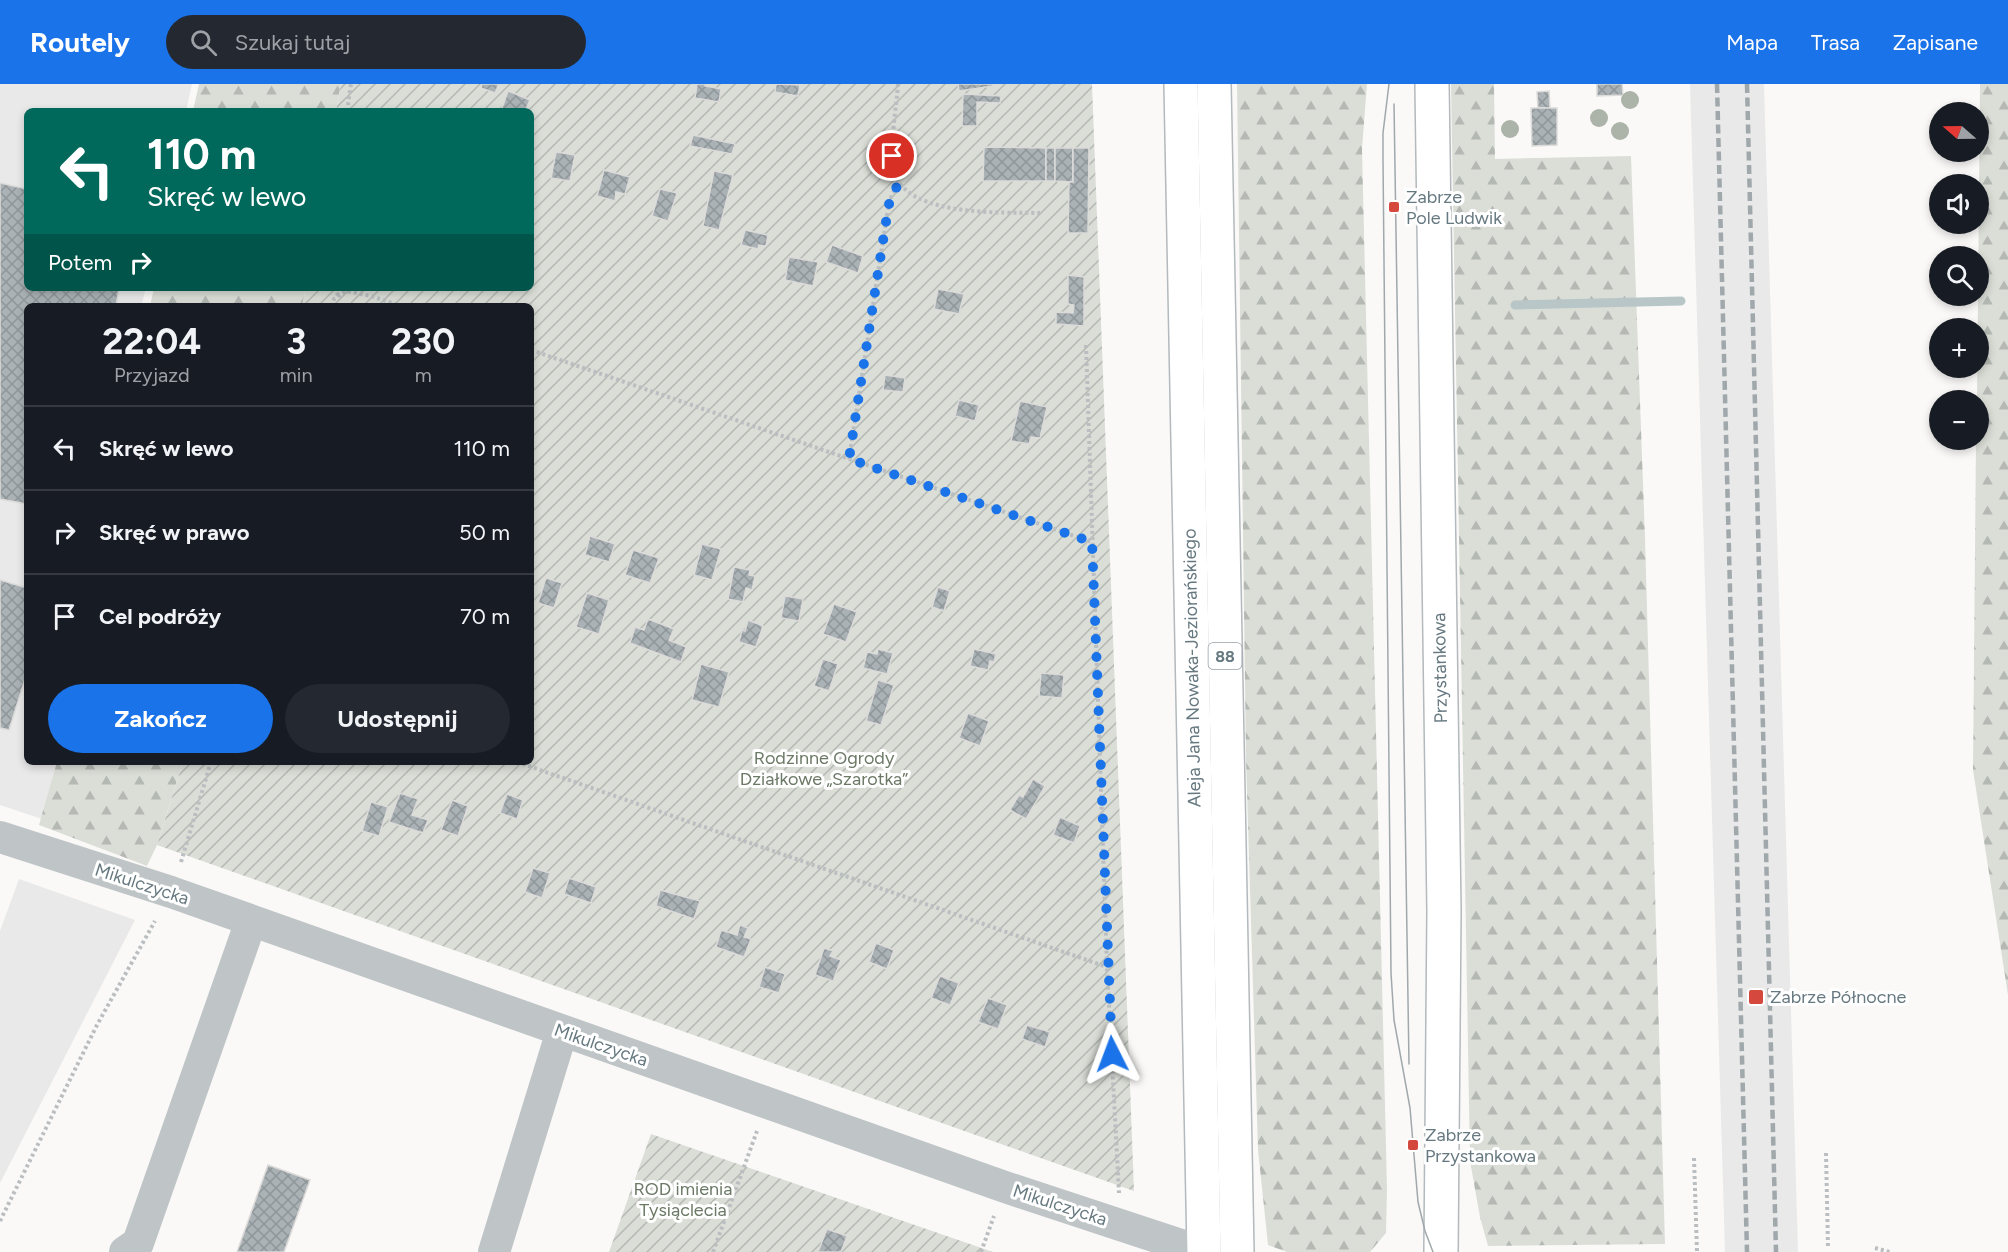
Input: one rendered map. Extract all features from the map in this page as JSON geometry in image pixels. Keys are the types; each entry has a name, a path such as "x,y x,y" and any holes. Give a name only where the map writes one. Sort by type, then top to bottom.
{"main road":[{"name":"Aleja Jana Nowaka-Jeziorańskiego","path":"1181,84 1203,1252"},
{"name":"Aleja Jana Nowaka-Jeziorańskiego","path":"1214,84 1237,1240"},
{"name":"Przystankowa","path":"1432,84 1444,911 1441,1252"}],"street":[{"name":"Mikulczycka","path":"0,837 171,892 1005,1187 1203,1252"},
{"path":"139,1249 251,921"},
{"path":"494,1252 562,1030"}],"path":[{"path":"347,108 351,84"},
{"path":"898,84 892,156 895,176 908,192 926,202 958,211 1040,213"},
{"path":"849,459 887,217 891,196 901,183"},
{"path":"335,291 339,296"},
{"path":"332,303 334,299 346,291 392,303"},
{"path":"1086,345 1107,967 1119,1186 1116,1224"},
{"path":"534,352 1092,542"},
{"path":"0,1221 97,1026 171,892 210,765"},
{"path":"526,765 1107,967"},
{"path":"713,1252 767,1103"},
{"path":"1826,1153 1828,1248"},
{"path":"1694,1158 1697,1252"},
{"path":"981,1252 1005,1187"},
{"path":"1875,1248 1890,1252"}],"shaded area":[{"path":"0,84 192,84 187,108 24,108 24,291 145,291 142,303 24,303 24,765 72,765 54,823 0,805"},
{"path":"1690,84 1764,84 1798,1252 1725,1252"},
{"path":"19,879 135,920 0,1183 0,931"}],"green space":[{"path":"199,84 341,84 337,108 194,108"},
{"name":"Rodzinne Ogrody Działkowe „Szarotka”","path":"341,84 1092,84 1134,1191 157,845 182,765 534,765 534,303 303,303 305,291 534,291 534,108 337,108"},
{"path":"1237,84 1367,84 1362,149 1387,1189 1386,1233 1370,1252 1287,1252 1268,1245 1258,1150 1246,758"},
{"path":"1451,84 1494,84 1495,159 1631,156 1645,538 1665,1244 1488,1246 1480,1217 1470,1161"},
{"path":"1980,84 2008,84 2008,995 1973,770 1976,450 1989,450 1989,390 1977,390 1977,378 1989,378 1989,318 1978,318 1978,306 1989,306 1989,246 1978,246 1979,234 1989,234 1989,174 1979,174 1979,162 1989,162 1989,102 1980,102"},
{"path":"153,291 305,291 303,303 151,303"},
{"path":"56,765 182,765 157,845 147,866 39,825"},
{"name":"ROD imienia Tysiąclecia","path":"651,1134 993,1252 609,1252"}],"building":[{"path":"482,84 499,84 495,93 481,88"},
{"path":"697,84 721,89 719,102 695,98"},
{"path":"776,84 800,85 798,96 775,92"},
{"path":"958,84 993,84 993,86 959,91"},
{"path":"1597,84 1622,84 1623,95 1597,96"},
{"path":"508,91 530,100 526,108 502,108"},
{"path":"1549,91 1550,108 1538,108 1537,92"},
{"path":"963,94 1001,96 1000,103 977,102 977,126 962,126"},
{"path":"1531,108 1557,108 1557,145 1532,146"},
{"path":"693,135 735,144 732,154 690,146"},
{"path":"984,147 1046,148 1046,181 983,181"},
{"path":"1046,148 1055,148 1055,181 1046,181"},
{"path":"1055,148 1073,148 1073,182 1055,181"},
{"path":"1073,148 1089,148 1088,233 1068,233 1069,182 1073,182"},
{"path":"556,152 575,155 570,181 551,178"},
{"path":"604,170 630,177 625,194 616,192 615,201 597,196"},
{"path":"714,171 733,175 719,230 703,226"},
{"path":"0,183 24,188 24,291 118,291 116,303 24,303 24,503 0,499"},
{"path":"660,189 677,193 668,221 652,216"},
{"path":"745,230 768,235 766,246 759,245 758,249 741,245"},
{"path":"832,245 863,256 858,273 826,262"},
{"path":"789,257 818,262 813,286 785,280"},
{"path":"1068,275 1084,277 1084,326 1056,324 1056,312 1073,313 1074,305 1068,304"},
{"path":"938,289 964,294 959,314 934,309"},
{"path":"885,375 905,378 903,392 883,390"},
{"path":"959,400 979,405 975,421 955,416"},
{"path":"1020,401 1047,407 1040,438 1031,437 1029,444 1011,441"},
{"path":"590,536 615,544 609,562 585,555"},
{"path":"702,544 721,549 712,580 694,575"},
{"path":"633,550 659,558 650,583 625,575"},
{"path":"734,567 750,570 749,575 755,576 752,590 746,588 743,602 728,599"},
{"path":"546,578 562,583 554,608 538,603"},
{"path":"0,580 24,587 24,682 9,730 0,728"},
{"path":"938,587 950,591 944,611 932,607"},
{"path":"587,593 609,600 599,634 576,627"},
{"path":"785,596 803,599 799,621 781,618"},
{"path":"834,604 857,612 846,642 823,634"},
{"path":"648,619 674,629 669,640 686,647 681,662 630,643 635,627 644,630"},
{"path":"748,620 763,626 756,647 739,642"},
{"path":"878,649 893,653 887,674 863,668 867,652 877,654"},
{"path":"974,649 996,654 994,662 990,661 988,670 970,666"},
{"path":"823,659 838,664 829,691 814,686"},
{"path":"701,664 729,672 719,707 692,700"},
{"path":"1041,673 1064,675 1062,698 1039,696"},
{"path":"878,680 894,685 881,725 866,721"},
{"path":"968,713 989,721 980,746 959,738"},
{"path":"1033,779 1045,786 1026,819 1010,810 1019,795 1023,797"},
{"path":"400,793 418,799 412,815 428,820 423,833 389,822"},
{"path":"507,794 523,800 517,819 500,813"},
{"path":"452,800 468,806 458,836 441,830"},
{"path":"371,802 388,807 379,836 362,831"},
{"path":"1060,817 1080,826 1074,843 1053,835"},
{"path":"533,868 550,873 542,898 525,892"},
{"path":"569,878 596,887 591,903 564,894"},
{"path":"660,890 700,901 694,919 656,906"},
{"path":"740,925 748,928 744,937 751,939 744,957 716,947 721,930 737,935"},
{"path":"876,943 894,950 887,969 869,962"},
{"path":"824,948 833,951 830,956 841,960 833,981 815,975"},
{"path":"765,967 785,974 779,993 759,987"},
{"path":"940,976 959,983 950,1005 931,998"},
{"path":"988,998 1007,1005 998,1029 978,1022"},
{"path":"1027,1025 1050,1032 1045,1047 1022,1039"},
{"path":"268,1165 310,1180 284,1252 237,1252"},
{"path":"827,1229 847,1236 841,1252 818,1252"}],"waterway":[{"path":"1515,305 1681,301"}],"tram line":[{"path":"1389,84 1383,133 1383,160 1391,973 1394,1020 1410,1108 1418,1202 1433,1252"},
{"path":"1394,104 1409,1064"}],"railway":[{"path":"1717,84 1747,1252"},
{"path":"1747,84 1776,1252"}],"place":[{"name":"Zabrze Pole Ludwik","path":"1394,207"},
{"name":"Zabrze Północne","path":"1756,997"},
{"name":"Zabrze Przystankowa","path":"1413,1145"}],"route":[{"path":"892,156 895,176 901,183 891,196 849,459 1092,542 1112,1054"}]}
